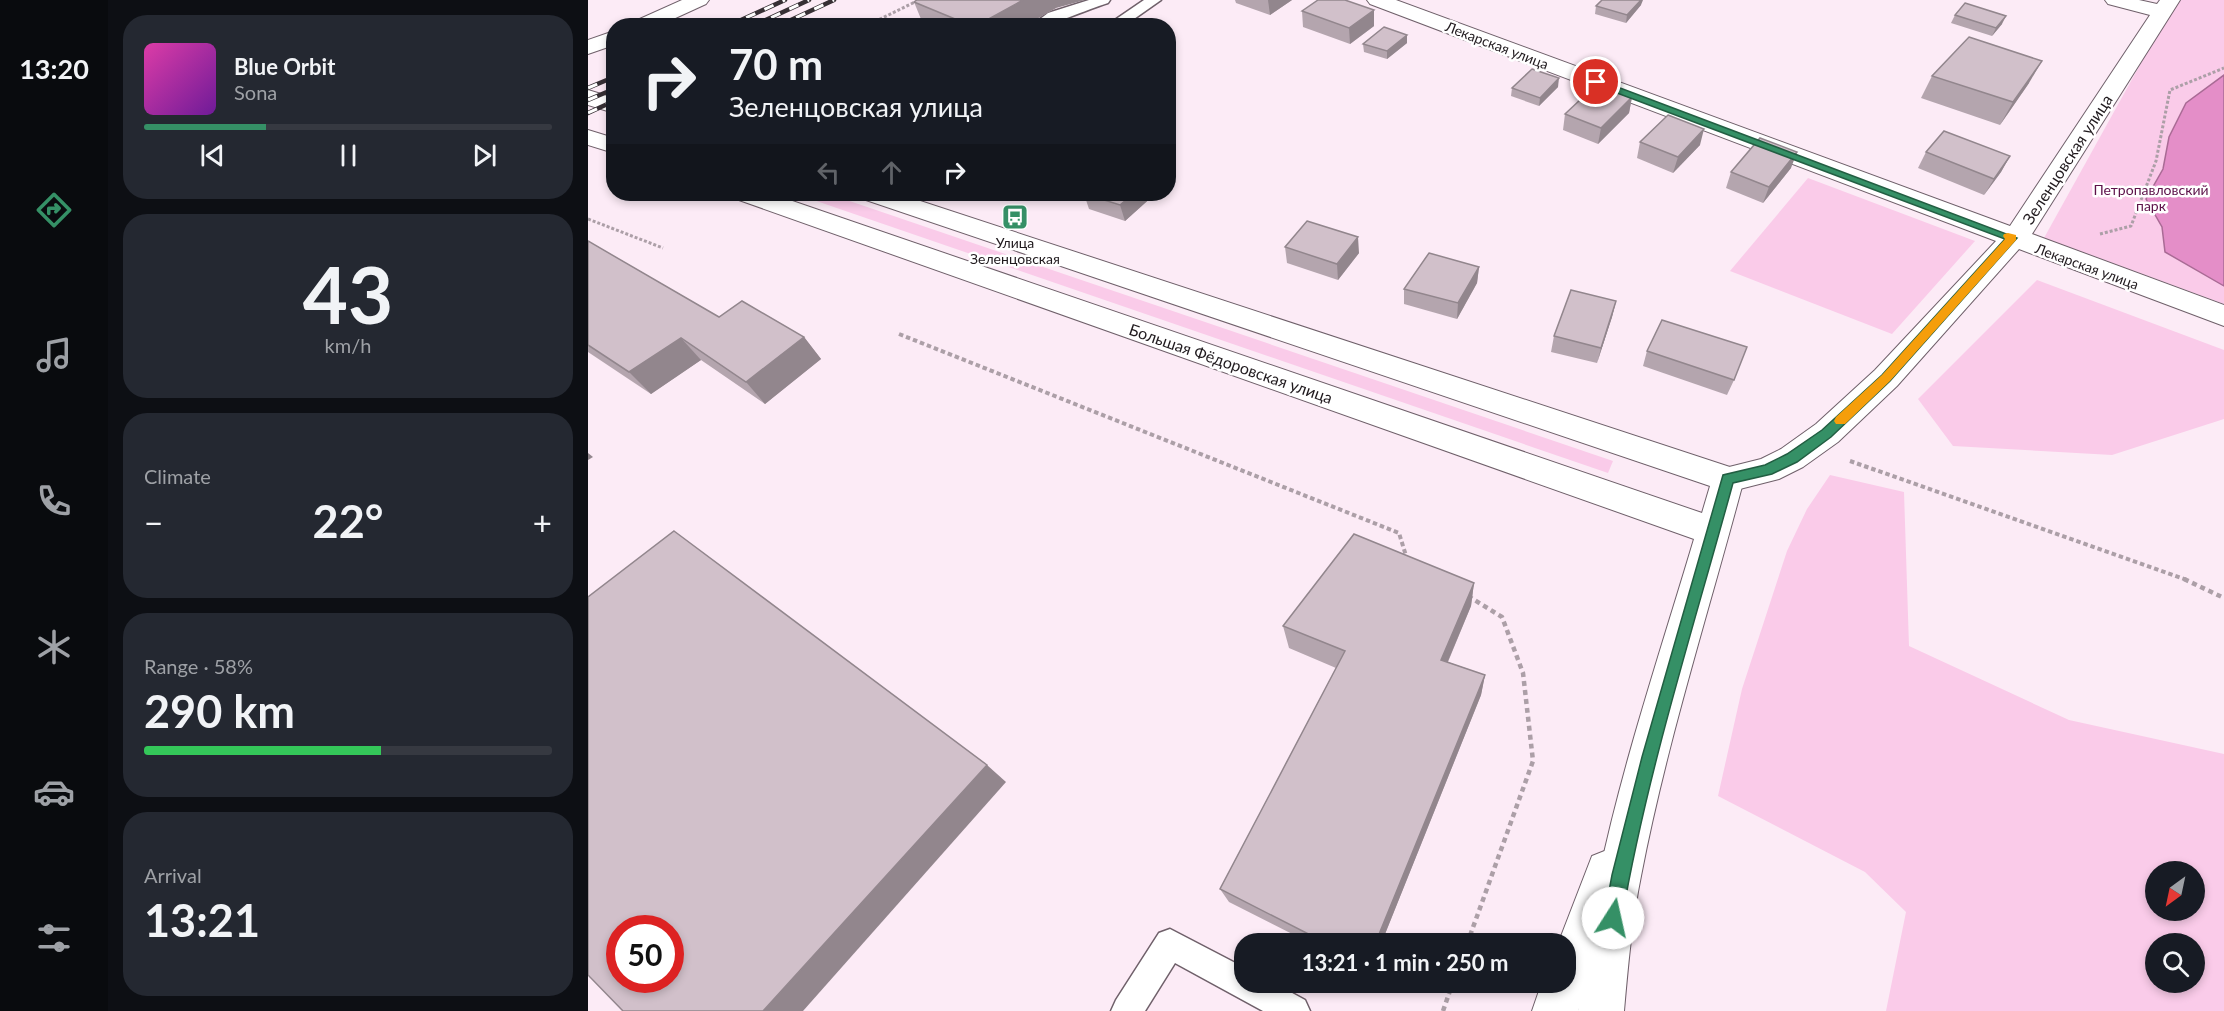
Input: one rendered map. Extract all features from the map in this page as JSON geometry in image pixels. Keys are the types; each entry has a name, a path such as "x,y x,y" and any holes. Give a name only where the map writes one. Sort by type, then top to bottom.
{"main road":[{"path":"658,18 699,0"},
{"name":"Лекарская улица","path":"1377,0 2224,316"},
{"path":"2115,0 2167,6"},
{"name":"Зеленцовская улица","path":"1728,479 1768,470 1792,458 1827,434 1886,378 2023,228 2167,6"},
{"path":"588,48 606,40"},
{"path":"588,97 606,103"},
{"path":"588,137 606,143"},
{"name":"Большая Фёдоровская улица","path":"768,201 1713,531"},
{"path":"896,201 1728,479 1650,757 1620,875 1609,939 1601,1011"},
{"path":"1576,955 1650,757"},
{"path":"1555,1011 1562,993"}],"lane":[{"path":"1050,18 1103,0"},
{"path":"1131,0 1150,2"},
{"path":"1125,18 1150,2"},
{"path":"1127,1011 1170,944 1294,1011"}],"path":[{"path":"882,18 919,0"},
{"path":"2042,249 2131,226 2156,161 2170,90 2224,68"},
{"path":"588,219 663,248"},
{"path":"899,334 1399,532 1408,560 1417,565"},
{"path":"1809,446 2185,579 2224,598"},
{"path":"1464,594 1502,616 1523,674 1533,761 1471,933"},
{"path":"1443,1011 1449,993"}],"green space":[{"name":"Петропавловский парк","path":"2176,0 2224,0 2224,304 2044,238"},
{"path":"1808,178 1975,241 1892,334 1730,271"},
{"path":"816,201 850,201 1613,461 1608,473"},
{"path":"2037,280 2224,350 2224,419 2112,455 1953,446 1918,399"},
{"path":"1830,475 1904,492 1909,646 2069,720 2224,754 2224,1011 1886,1011 1906,912 1865,872 1718,796 1742,689 1787,551 1807,509"}],"shaded area":[{"path":"2224,75 2224,286 2165,252 2162,227 2146,199 2163,169 2169,137 2186,103"}],"building":[{"path":"917,0 1023,0 990,18 953,18 914,2"},
{"path":"1318,0 1345,0 1374,10 1349,28 1302,11"},
{"path":"1602,0 1641,0 1627,15 1596,6"},
{"path":"1965,3 2006,16 1996,28 1955,15"},
{"path":"1384,27 1407,35 1387,51 1363,44"},
{"path":"1969,37 2042,61 2013,102 1932,76"},
{"path":"1532,69 1559,78 1540,98 1512,88"},
{"path":"1597,84 1632,97 1601,128 1565,114"},
{"path":"1668,115 1704,129 1678,157 1640,142"},
{"path":"1944,131 2010,156 1994,179 1926,152"},
{"path":"1760,138 1797,152 1769,187 1731,172"},
{"path":"1107,201 1125,201 1120,205"},
{"path":"1307,221 1358,237 1337,264 1285,247"},
{"path":"588,241 719,317 742,301 804,337 746,382 681,338 629,372 588,345"},
{"path":"1429,253 1479,267 1458,303 1404,289"},
{"path":"1571,290 1616,301 1601,348 1554,336"},
{"path":"1662,320 1747,347 1734,380 1647,351"},
{"path":"674,531 987,765 763,1011 623,1011 588,975 588,597"},
{"path":"1354,534 1474,583 1441,660 1485,675 1379,933 1306,933 1220,889 1345,651 1283,626"}],"railway":[{"path":"746,18 785,0"},
{"path":"770,18 809,0"},
{"path":"795,18 834,0"},
{"path":"588,88 606,80"},
{"path":"588,100 606,92"},
{"path":"588,113 606,105"}],"slow traffic":[{"path":"1840,421 1886,378 2012,238 2008,236"}],"place":[{"name":"Улица Зеленцовская","path":"1015,217"}],"route":[{"path":"1596,82 2012,238 1886,378 1827,434 1792,458 1768,470 1728,479 1650,757 1620,875 1613,918"}]}
